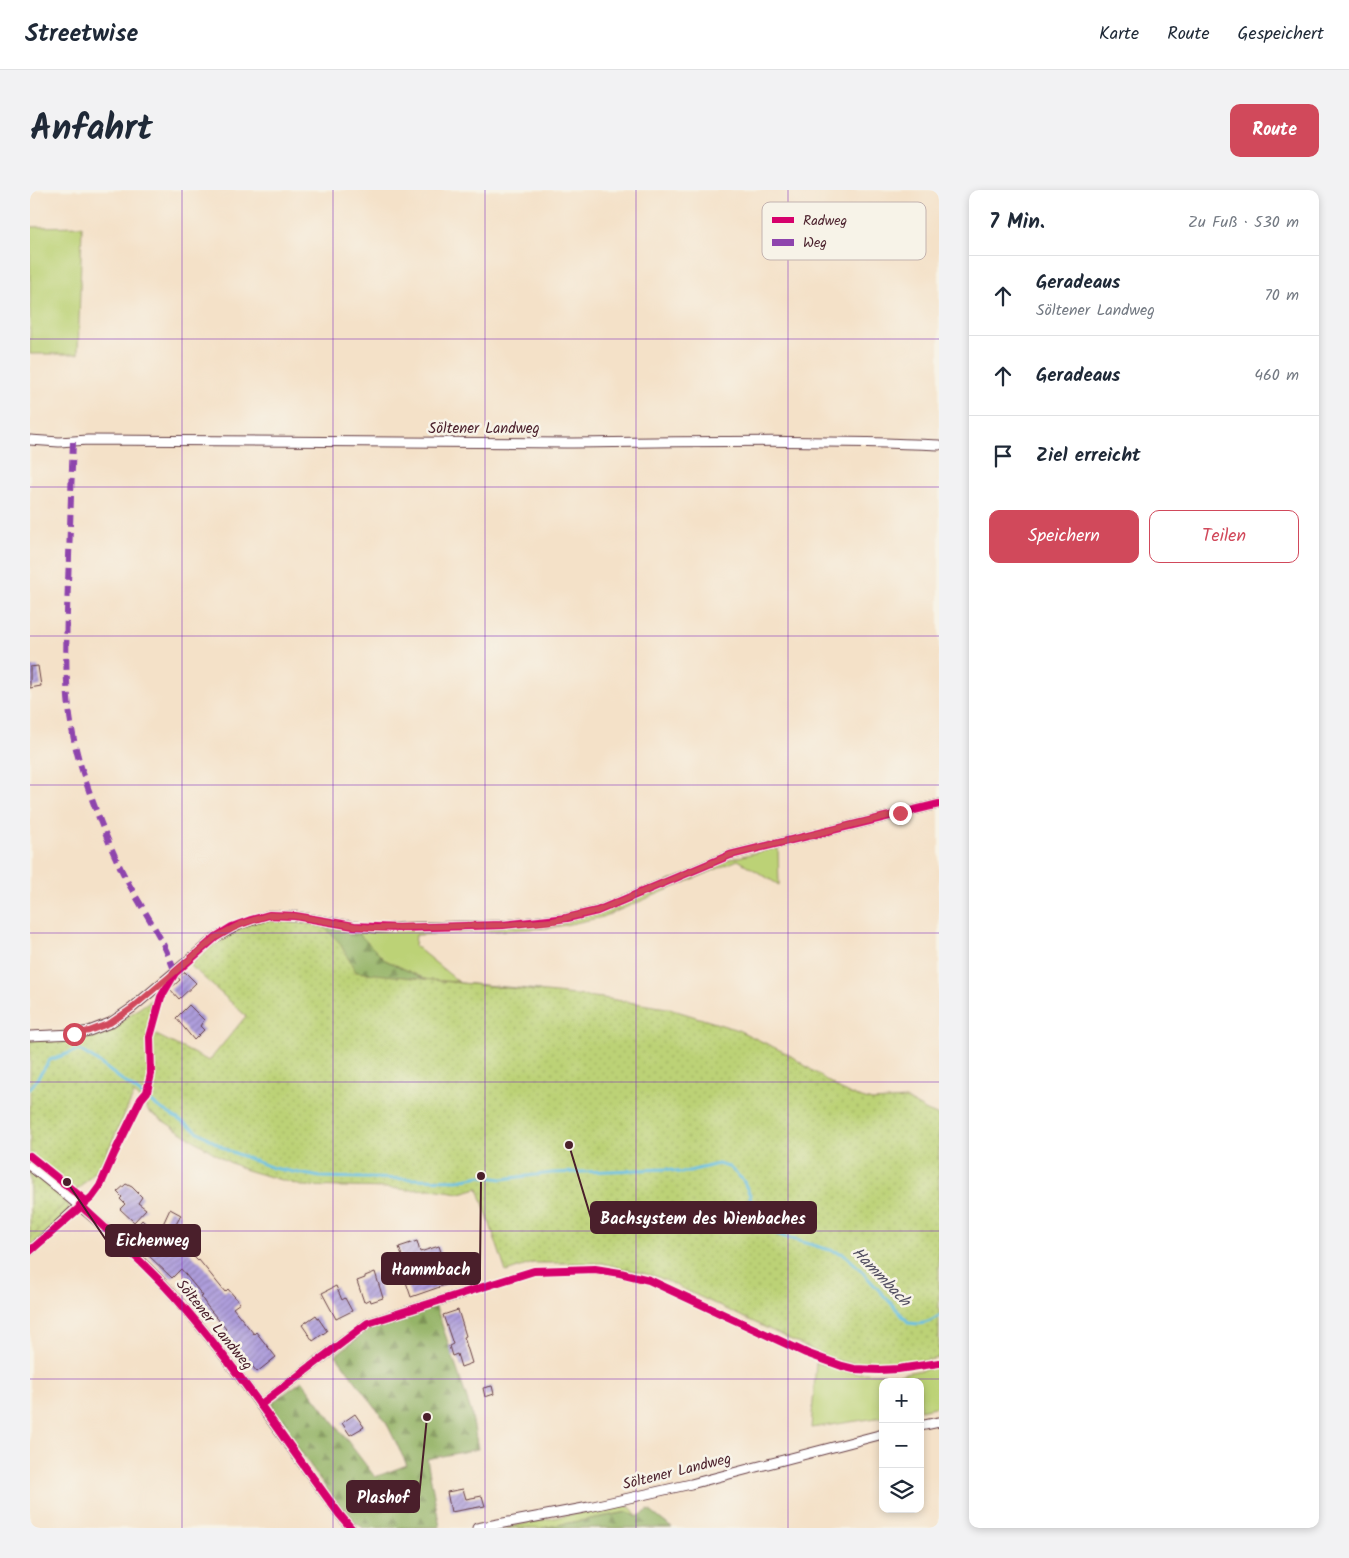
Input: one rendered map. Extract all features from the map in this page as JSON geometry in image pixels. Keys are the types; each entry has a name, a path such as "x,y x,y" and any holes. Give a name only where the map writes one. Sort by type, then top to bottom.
{"street":[{"name":"Söltener Landweg","path":"30,440 59,442 88,440 272,443 740,441 939,444"},
{"path":"30,1036 74,1034 100,1028 132,1008 224,932 251,920 269,915 295,916 354,926 390,928 504,925 567,918 597,911 730,855 939,804"},
{"name":"Söltener Landweg","path":"30,1166 80,1206 121,1243 183,1306 260,1405 351,1528"},
{"path":"30,1251 80,1206"},
{"path":"260,1405 368,1323 464,1293"},
{"path":"924,1425 939,1422"},
{"name":"Söltener Landweg","path":"477,1528 589,1507 691,1484 879,1435"}],"green space":[{"path":"82,226 78,354 30,354 30,227"},
{"path":"778,847 779,885 738,860 603,917 550,928 416,935 415,946 459,982 427,980 385,960 355,930 559,923 719,862"},
{"path":"257,919 322,925 339,942 356,972 603,998 667,1008 738,1030 788,1054 841,1090 855,1096 872,1101 906,1099 939,1116 939,1358 906,1364 867,1366 834,1360 658,1277 602,1263 533,1263 506,1272 478,1188 460,1193 431,1189 408,1190 302,1186 246,1170 225,1160 149,1112 141,1100 134,1094 103,1161 94,1173 30,1239 30,1038 115,1025 157,996 148,1031 209,1061 246,1016 190,965 222,938"},
{"path":"289,921 355,930 385,960 427,980 539,990 543,1004 346,973 313,930"},
{"path":"30,1173 68,1203 69,1211 30,1247"},
{"path":"436,1307 471,1411 478,1449 427,1459 440,1527 364,1528 352,1521 338,1505 273,1412 273,1402 302,1381 375,1477 407,1465 386,1422 336,1355 370,1328"},
{"path":"816,1363 856,1373 899,1374 939,1367 939,1406 924,1409 924,1378 879,1378 879,1418 811,1428"},
{"path":"620,1505 631,1508 637,1517 628,1512 542,1528 502,1528"},
{"path":"649,1510 672,1528 542,1528 628,1512 637,1517"}],"building":[{"path":"38,666 41,686 30,688 30,667"},
{"path":"185,972 196,983 179,999 170,989 180,980 178,977"},
{"path":"189,1005 204,1020 200,1026 204,1030 194,1040 176,1018"},
{"path":"126,1184 142,1197 138,1203 146,1209 134,1222 120,1209 125,1204 117,1192"},
{"path":"170,1209 181,1215 171,1234 199,1260 225,1292 228,1289 240,1303 233,1308 276,1357 257,1372 224,1331 226,1329 181,1269 172,1278 147,1254 153,1248 134,1229 142,1220 158,1235"},
{"path":"417,1241 420,1252 439,1246 451,1283 411,1297 406,1282 410,1281 399,1247"},
{"path":"375,1272 383,1298 371,1302 370,1299 364,1302 357,1281"},
{"path":"336,1286 342,1300 345,1298 352,1311 336,1319 322,1293"},
{"path":"458,1310 472,1363 461,1367 457,1354 452,1356 449,1346 453,1344 443,1315"},
{"path":"316,1315 327,1331 313,1341 302,1325"},
{"path":"492,1386 494,1394 485,1397 483,1388"},
{"path":"355,1414 364,1427 350,1435 342,1423"},
{"path":"463,1489 466,1499 482,1496 485,1506 451,1512 447,1492"}],"waterway":[{"name":"Hammbach","path":"30,1089 50,1060 75,1051 81,1051 157,1106 227,1150 273,1168 320,1177 458,1180 481,1176 502,1179 552,1173 667,1169 681,1173 718,1164 729,1167 743,1180 750,1195 754,1225 785,1237 844,1254 909,1323 925,1323 939,1316"}],"marked path":[{"path":"73,442 66,653 71,724 82,770 105,833 128,882 164,945 175,973 173,976"}],"cycle path":[{"path":"30,1251 92,1197 100,1186 141,1099 147,1092 151,1074 150,1037 161,997 175,973 216,937 232,927 269,915 295,916 354,926 398,928 503,925 567,918 597,911 730,855 939,804"},
{"path":"30,1156 86,1201"},
{"path":"80,1205 149,1270 188,1312 228,1361 351,1528"},
{"path":"260,1405 368,1323 534,1271 595,1269 649,1280 806,1353 854,1369 898,1369 939,1363"}],"place":[{"name":"Bachsystem des Wienbaches","path":"569,1145"},
{"name":"Hammbach","path":"481,1176"},
{"name":"Eichenweg","path":"67,1182"},
{"name":"Plashof","path":"427,1417"}],"route":[{"path":"74,1034 100,1028 110,1023 132,1008 216,937 232,927 269,915 295,916 376,928 504,925 552,921 597,911 730,855 900,813"}]}
